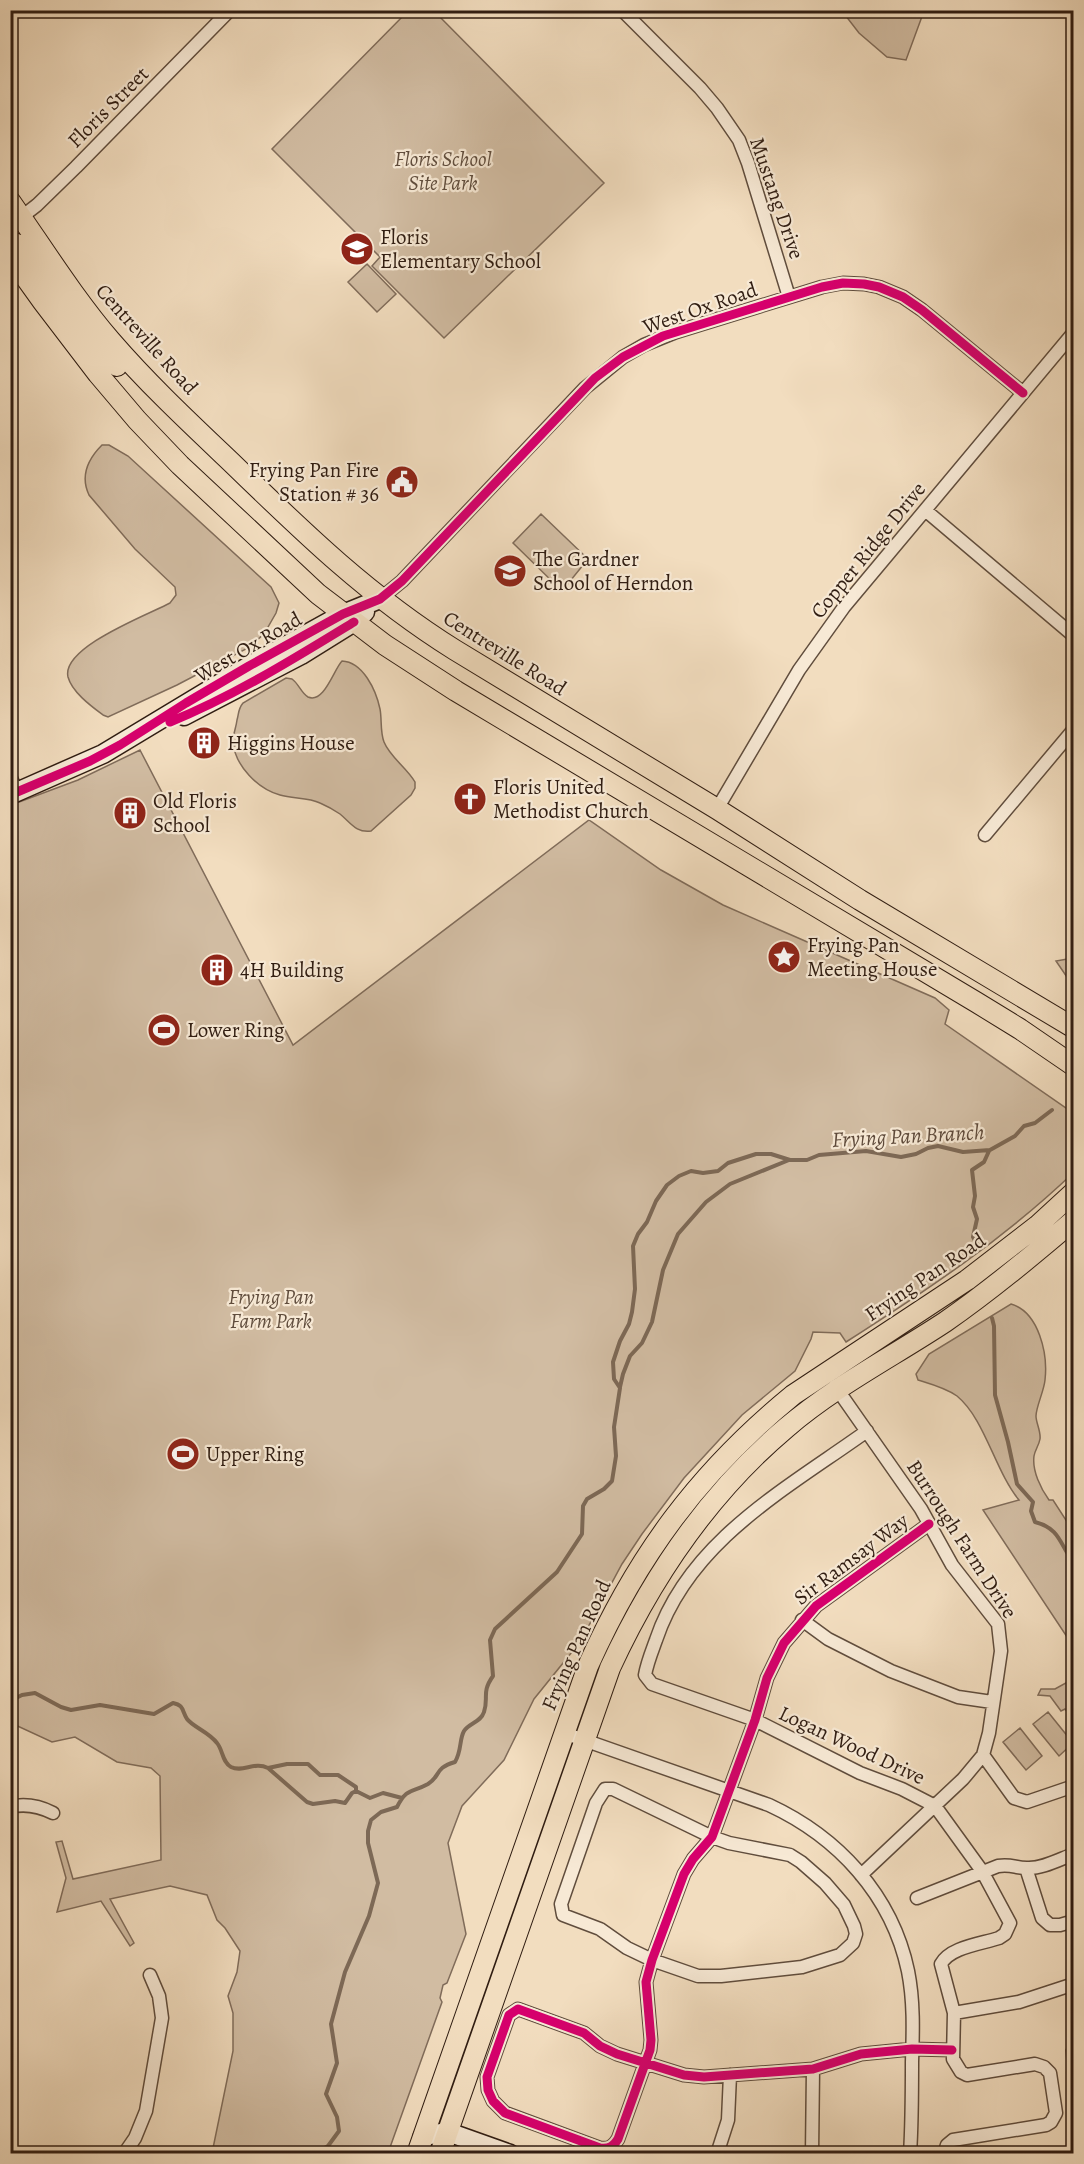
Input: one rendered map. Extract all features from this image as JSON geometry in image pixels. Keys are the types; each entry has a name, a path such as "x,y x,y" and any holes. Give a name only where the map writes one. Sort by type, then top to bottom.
{"main road":[{"name":"Centreville Road","path":"14,215 111,341 182,415 304,533 380,599 454,651 717,808 860,900 1074,1028"},
{"path":"10,241 23,247 69,313 111,360 131,378 182,415"},
{"path":"10,256 74,344 137,420 272,553 348,618 412,664 1020,1029 1074,1066"},
{"name":"West Ox Road","path":"13,788 90,761 139,734 196,697 380,599"},
{"name":"Frying Pan Road","path":"420,2145 588,1666 610,1618 640,1564 664,1529 713,1469 785,1401 825,1372 967,1280 1037,1226 1074,1192"},
{"name":"Frying Pan Road","path":"440,2153 608,1676 623,1641 670,1558 698,1520 752,1458 786,1428 837,1390 945,1322 990,1289 1074,1220"},
{"path":"420,2145 448,2132 510,2154"},
{"path":"420,2145 440,2153"}],"street":[{"name":"Floris Street","path":"14,215 76,167 230,10"},
{"name":"Mustang Drive","path":"622,10 706,95 739,140 789,297"},
{"name":"West Ox Road","path":"380,599 402,581 585,387 607,368 663,336 822,287 843,283 864,284 890,290 922,310 1023,393"},
{"name":"Copper Ridge Drive","path":"717,808 777,706 844,607 1074,332"},
{"path":"925,510 1074,636"},
{"path":"985,835 1074,729"},
{"name":"Burrough Farm Drive","path":"825,1372 921,1509 952,1565 998,1624 1001,1651 989,1733 983,1755 963,1779 861,1875"},
{"name":"Logan Wood Drive","path":"867,1431 725,1535 677,1592 662,1620 645,1675 652,1684 755,1720 860,1773 902,1789 935,1806 982,1871 1010,1923 1005,1934 999,1938 945,1956 941,1964 954,2013 952,2050"},
{"name":"Sir Ramsay Way","path":"645,2063 609,2050 584,2033 518,2009 509,2015 505,2024 487,2077 488,2090 493,2102 505,2114 600,2148 608,2149 615,2145 650,2050 646,1982 652,1959 684,1874 693,1859 712,1837 755,1720 767,1678 784,1643 816,1606 929,1524"},
{"path":"802,1620 828,1639 891,1671 958,1696 992,1702"},
{"path":"564,1733 769,1805 805,1823 837,1848 861,1875 887,1912 908,1971 913,2012 910,2154"},
{"path":"983,1755 1014,1798 1021,1801 1028,1802 1074,1786"},
{"path":"605,1789 613,1789 712,1837 729,1843 790,1855 825,1883 844,1905 856,1934 853,1943 840,1955 814,1964 788,1969 722,1976 698,1976 652,1959 627,1948 600,1929 563,1915 561,1904 599,1796 605,1789"},
{"path":"10,1807 24,1805 42,1808 53,1813"},
{"path":"917,1898 982,1871 1011,1864 1026,1868 1074,1854"},
{"path":"1026,1868 1042,1918 1050,1925 1074,1921"},
{"path":"123,2154 135,2138 146,2111 162,2018 159,1996 150,1975"},
{"path":"954,2013 1019,2002 1074,1984"},
{"path":"645,2063 684,2075 704,2077 813,2070 861,2054 912,2049 952,2050 956,2066 967,2075 1035,2064 1044,2067 1050,2073 1056,2113 1051,2122 953,2140 947,2145 944,2154"},
{"path":"812,2154 813,2070"},
{"path":"717,2154 728,2120 730,2075"}],"green space":[{"name":"Floris School Site Park","path":"408,11 434,11 604,183 444,338 372,266 380,257 272,149"},
{"path":"842,11 924,11 906,60 887,57 859,33"},
{"path":"367,264 396,294 377,312 348,282"},
{"path":"102,445 109,445 128,456 271,587 279,603 264,634 248,648 177,685 108,717 88,703 73,688 68,677 70,666 78,654 92,643 127,623 170,603 176,595 175,587 135,549 89,495 85,475 89,462"},
{"path":"541,514 588,559 562,591 513,543"},
{"path":"342,661 356,666 372,686 381,713 384,742 390,753 415,782 411,795 371,831 358,829 340,814 315,801 280,795 264,788 243,768 233,742 240,707 243,703 286,678 292,679 308,697 314,698 324,691"},
{"name":"Frying Pan Farm Park","path":"140,750 293,1045 589,820 661,870 723,905 935,998 949,1010 945,1024 1073,1113 1073,1173 1020,1220 964,1263 846,1342 840,1333 813,1332 795,1371 742,1415 684,1478 622,1564 580,1642 534,1699 504,1760 462,1806 448,1843 466,1934 447,1983 443,1985 440,1998 442,2002 388,2153 212,2153 233,2051 233,2013 228,1996 237,1972 240,1951 217,1920 207,1895 170,1886 110,1899 134,1943 130,1946 101,1901 57,1912 66,1878 56,1842 62,1841 73,1879 161,1860 160,1776 151,1768 117,1762 75,1737 52,1742 11,1723 11,805 78,780"},
{"path":"1074,958 1073,986 1056,961"},
{"path":"1011,1304 1021,1308 1035,1325 1040,1335 1045,1358 1045,1380 1036,1412 1040,1439 1034,1462 1043,1491 1049,1500 1053,1500 1073,1531 1073,1646 983,1510 1019,1500 1003,1475 983,1431 967,1406 957,1396 943,1388 918,1380 916,1374 929,1354"},
{"path":"1073,1679 1073,1719 1065,1709 1061,1711 1050,1696 1038,1695 1041,1689 1055,1689"},
{"path":"1048,1712 1073,1743 1059,1756 1033,1724"},
{"path":"1020,1728 1042,1756 1026,1770 1003,1742"},
{"path":"1073,2033 1073,2134 1066,2050"}],"waterway":[{"name":"Frying Pan Branch","path":"314,2154 328,2146 339,2131 337,2117 326,2094 337,2063 331,2024 345,1972 369,1916 378,1883 368,1843 371,1820 381,1812 397,1807 407,1793 428,1784 441,1769 455,1762 464,1731 484,1712 486,1691 493,1676 490,1640 495,1629 557,1572 582,1534 583,1506 587,1499 604,1489 612,1481 616,1456 614,1427 620,1388 614,1379 613,1362 632,1312 635,1289 633,1246 656,1201 667,1185 691,1171 703,1173 718,1171 728,1163 756,1154 771,1154 790,1160 807,1160 819,1155 866,1151 901,1157 938,1146 963,1152 990,1150 1052,1110"},
{"path":"976,1250 977,1244 973,1237 977,1219 973,1207 975,1196 972,1170 984,1162 989,1151"},
{"name":"Frying Pan Branch","path":"620,1387 630,1356 642,1343 652,1322 663,1270 678,1234 706,1202 730,1184 789,1160"},
{"path":"992,1318 995,1395 1017,1484 1033,1502 1031,1511 1035,1522 1055,1533 1074,1563"},
{"path":"10,1701 22,1695 35,1693 71,1710 100,1705 154,1714 173,1703 177,1704 190,1722 214,1739 231,1767 240,1769 263,1766 268,1768 307,1802 313,1804 335,1801 345,1803 356,1791"},
{"path":"268,1768 287,1764 308,1764 320,1775 338,1775 356,1787 356,1791 370,1798 383,1793 402,1798"}],"cycle path":[{"path":"10,795 90,761 249,666 343,614 380,599 402,581 595,378 623,357 663,336 822,287 843,283 864,284 879,287 903,297 922,310 1023,393"},
{"path":"170,722 241,688 354,622"},
{"path":"929,1524 816,1606 784,1643 767,1678 755,1720 712,1837 693,1859 684,1874 652,1960 646,1982 650,2050 618,2139 616,2142 610,2147 600,2148 505,2113 493,2101 488,2090 487,2077 509,2015 518,2009 584,2033 600,2046 617,2054 684,2075 704,2077 813,2069 861,2054 912,2049 952,2050"}],"place":[{"name":"Floris Elementary School","path":"357,249"},
{"name":"Frying Pan Fire Station # 36","path":"402,482"},
{"name":"The Gardner School of Herndon","path":"510,571"},
{"name":"Higgins House","path":"204,743"},
{"name":"Floris United Methodist Church","path":"470,799"},
{"name":"Old Floris School","path":"130,813"},
{"name":"Frying Pan Meeting House","path":"784,957"},
{"name":"4H Building","path":"217,970"},
{"name":"Lower Ring","path":"164,1030"},
{"name":"Upper Ring","path":"183,1454"}]}
